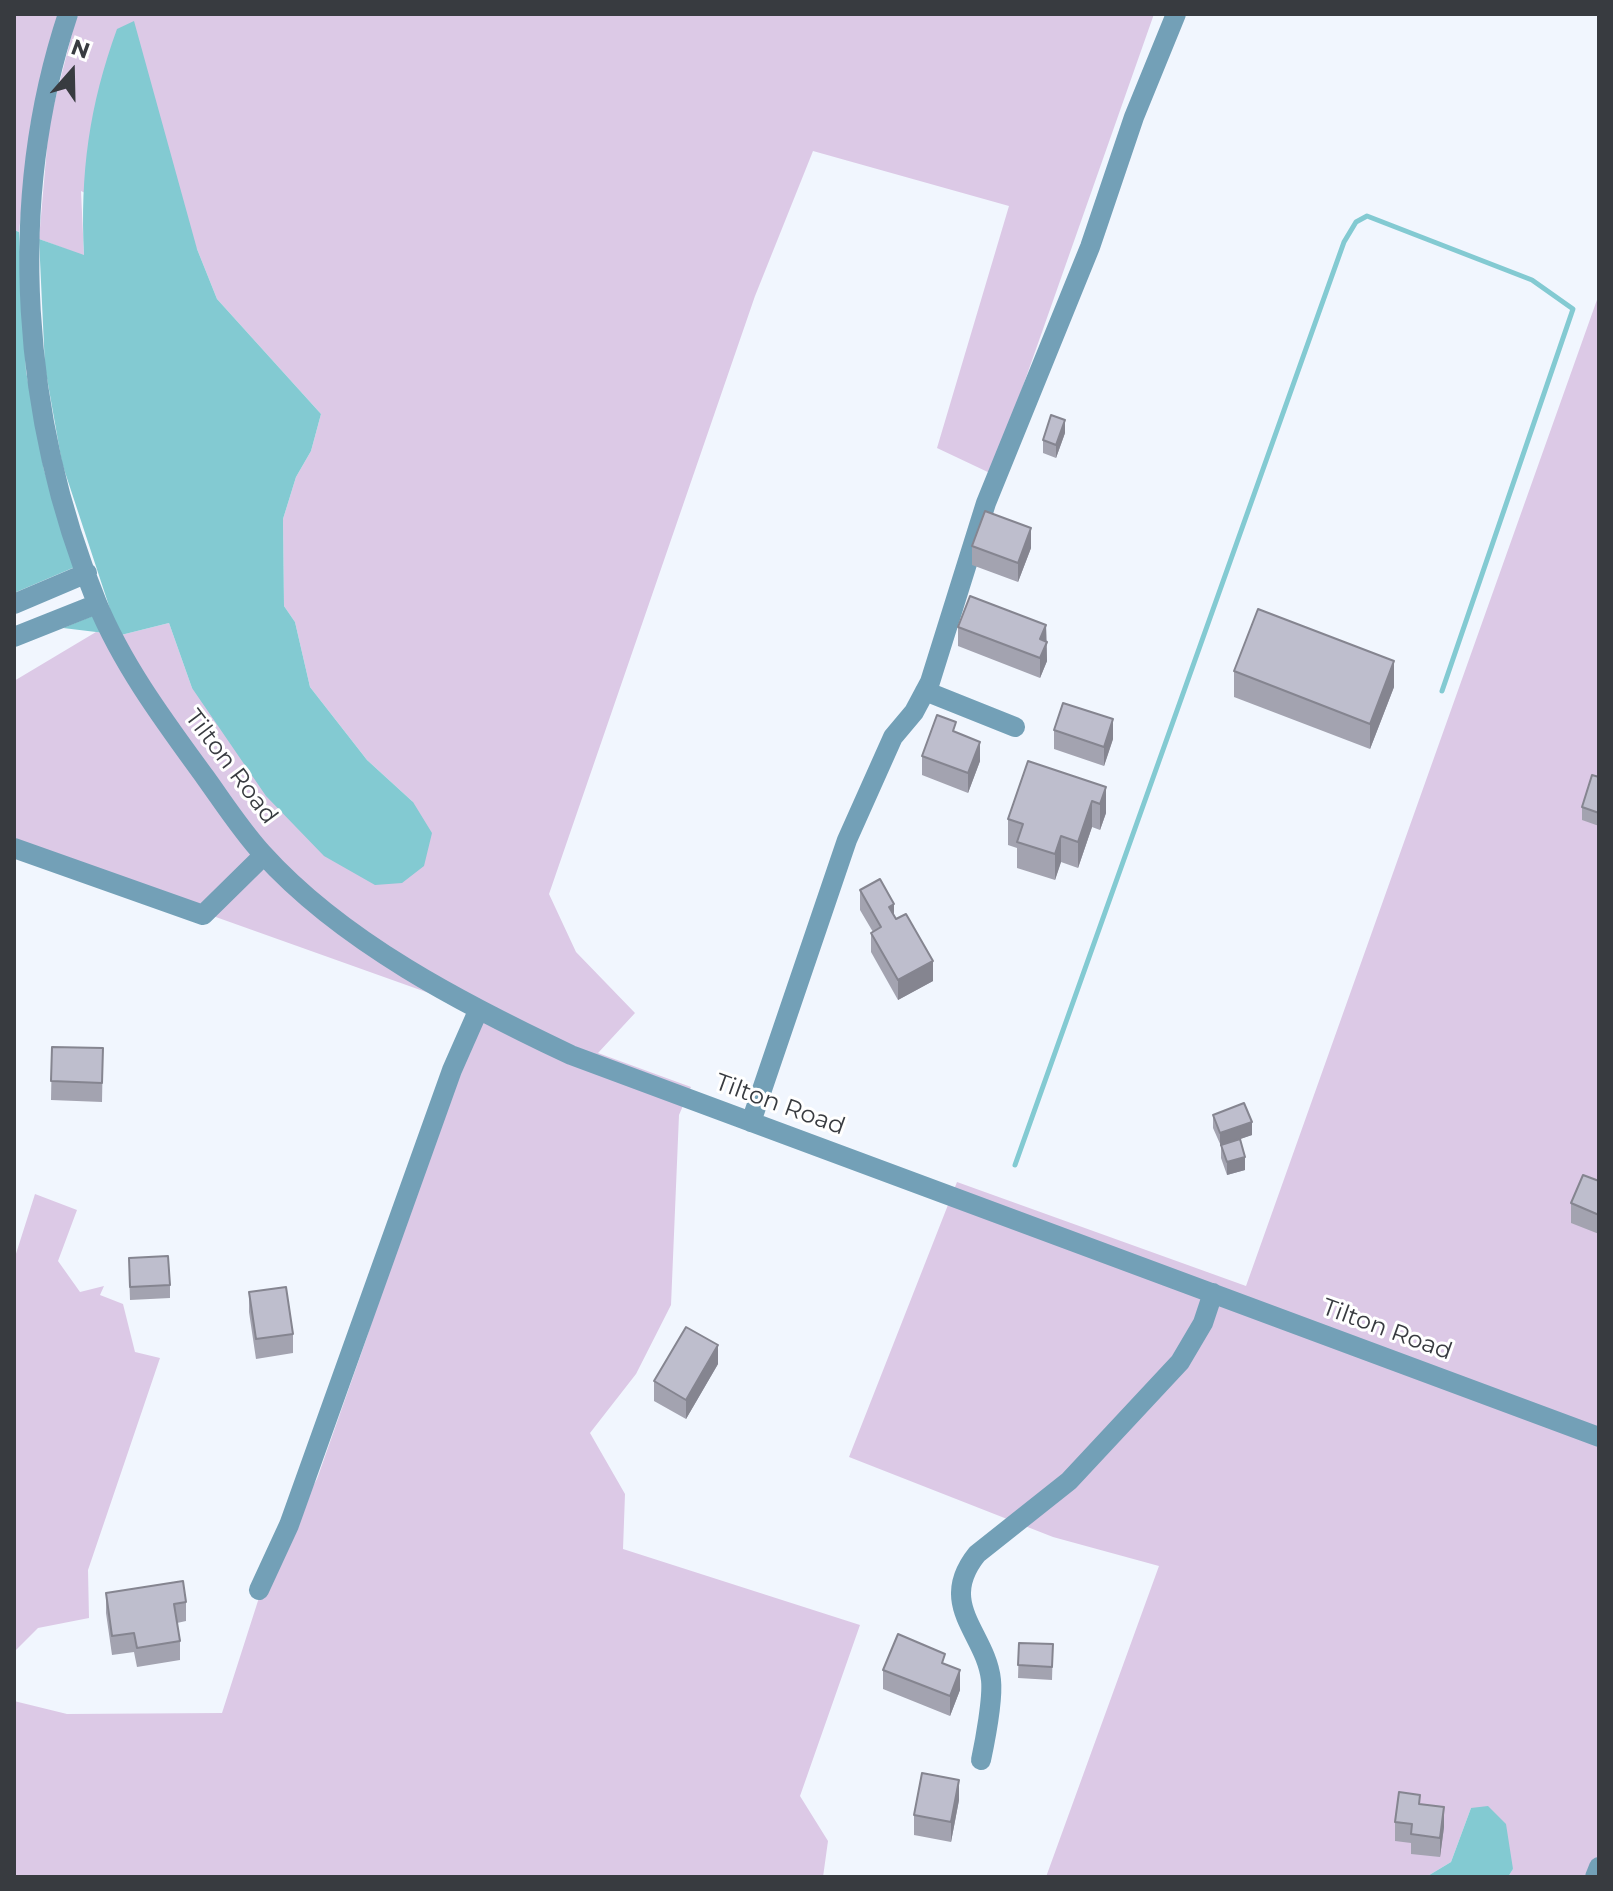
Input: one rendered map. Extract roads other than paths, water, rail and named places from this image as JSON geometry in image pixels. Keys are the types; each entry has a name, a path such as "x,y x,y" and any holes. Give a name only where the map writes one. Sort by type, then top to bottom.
{"street":[{"name":"Tilton Road","path":"68,14 40,123 29,228 36,369 53,466 97,604 152,705 264,855 324,909 375,946 478,1011 571,1055 1599,1437"},
{"path":"751,1122 847,840 893,737 914,712 925,691 986,503 1090,247 1134,117 1176,14"},
{"path":"14,604 87,573"},
{"path":"14,637 97,604"},
{"path":"925,691 1015,727"},
{"path":"14,848 203,915 264,855"},
{"path":"259,1590 289,1525 452,1070 478,1011"},
{"path":"981,1760 992,1683 962,1605 961,1584 966,1569 977,1554 1069,1481 1180,1362 1203,1323 1213,1293"},
{"path":"1595,1877 1599,1867"}],"water":[{"path":"134,21 197,249 217,299 321,414 311,451 296,477 283,519 284,606 295,622 310,687 367,760 413,802 432,833 424,866 402,883 375,885 324,856 266,796 192,688 169,623 121,635 63,628 110,609 62,463 45,367 39,239 84,255 85,168 93,113 117,29"},
{"path":"14,230 19,232 26,371 44,470 75,567 14,593"},
{"path":"1488,1806 1506,1824 1513,1869 1508,1877 1426,1877 1451,1862 1471,1808"}],"waterway":[{"path":"1015,1165 1344,242 1356,222 1367,216 1532,280 1573,309 1442,691"}]}
